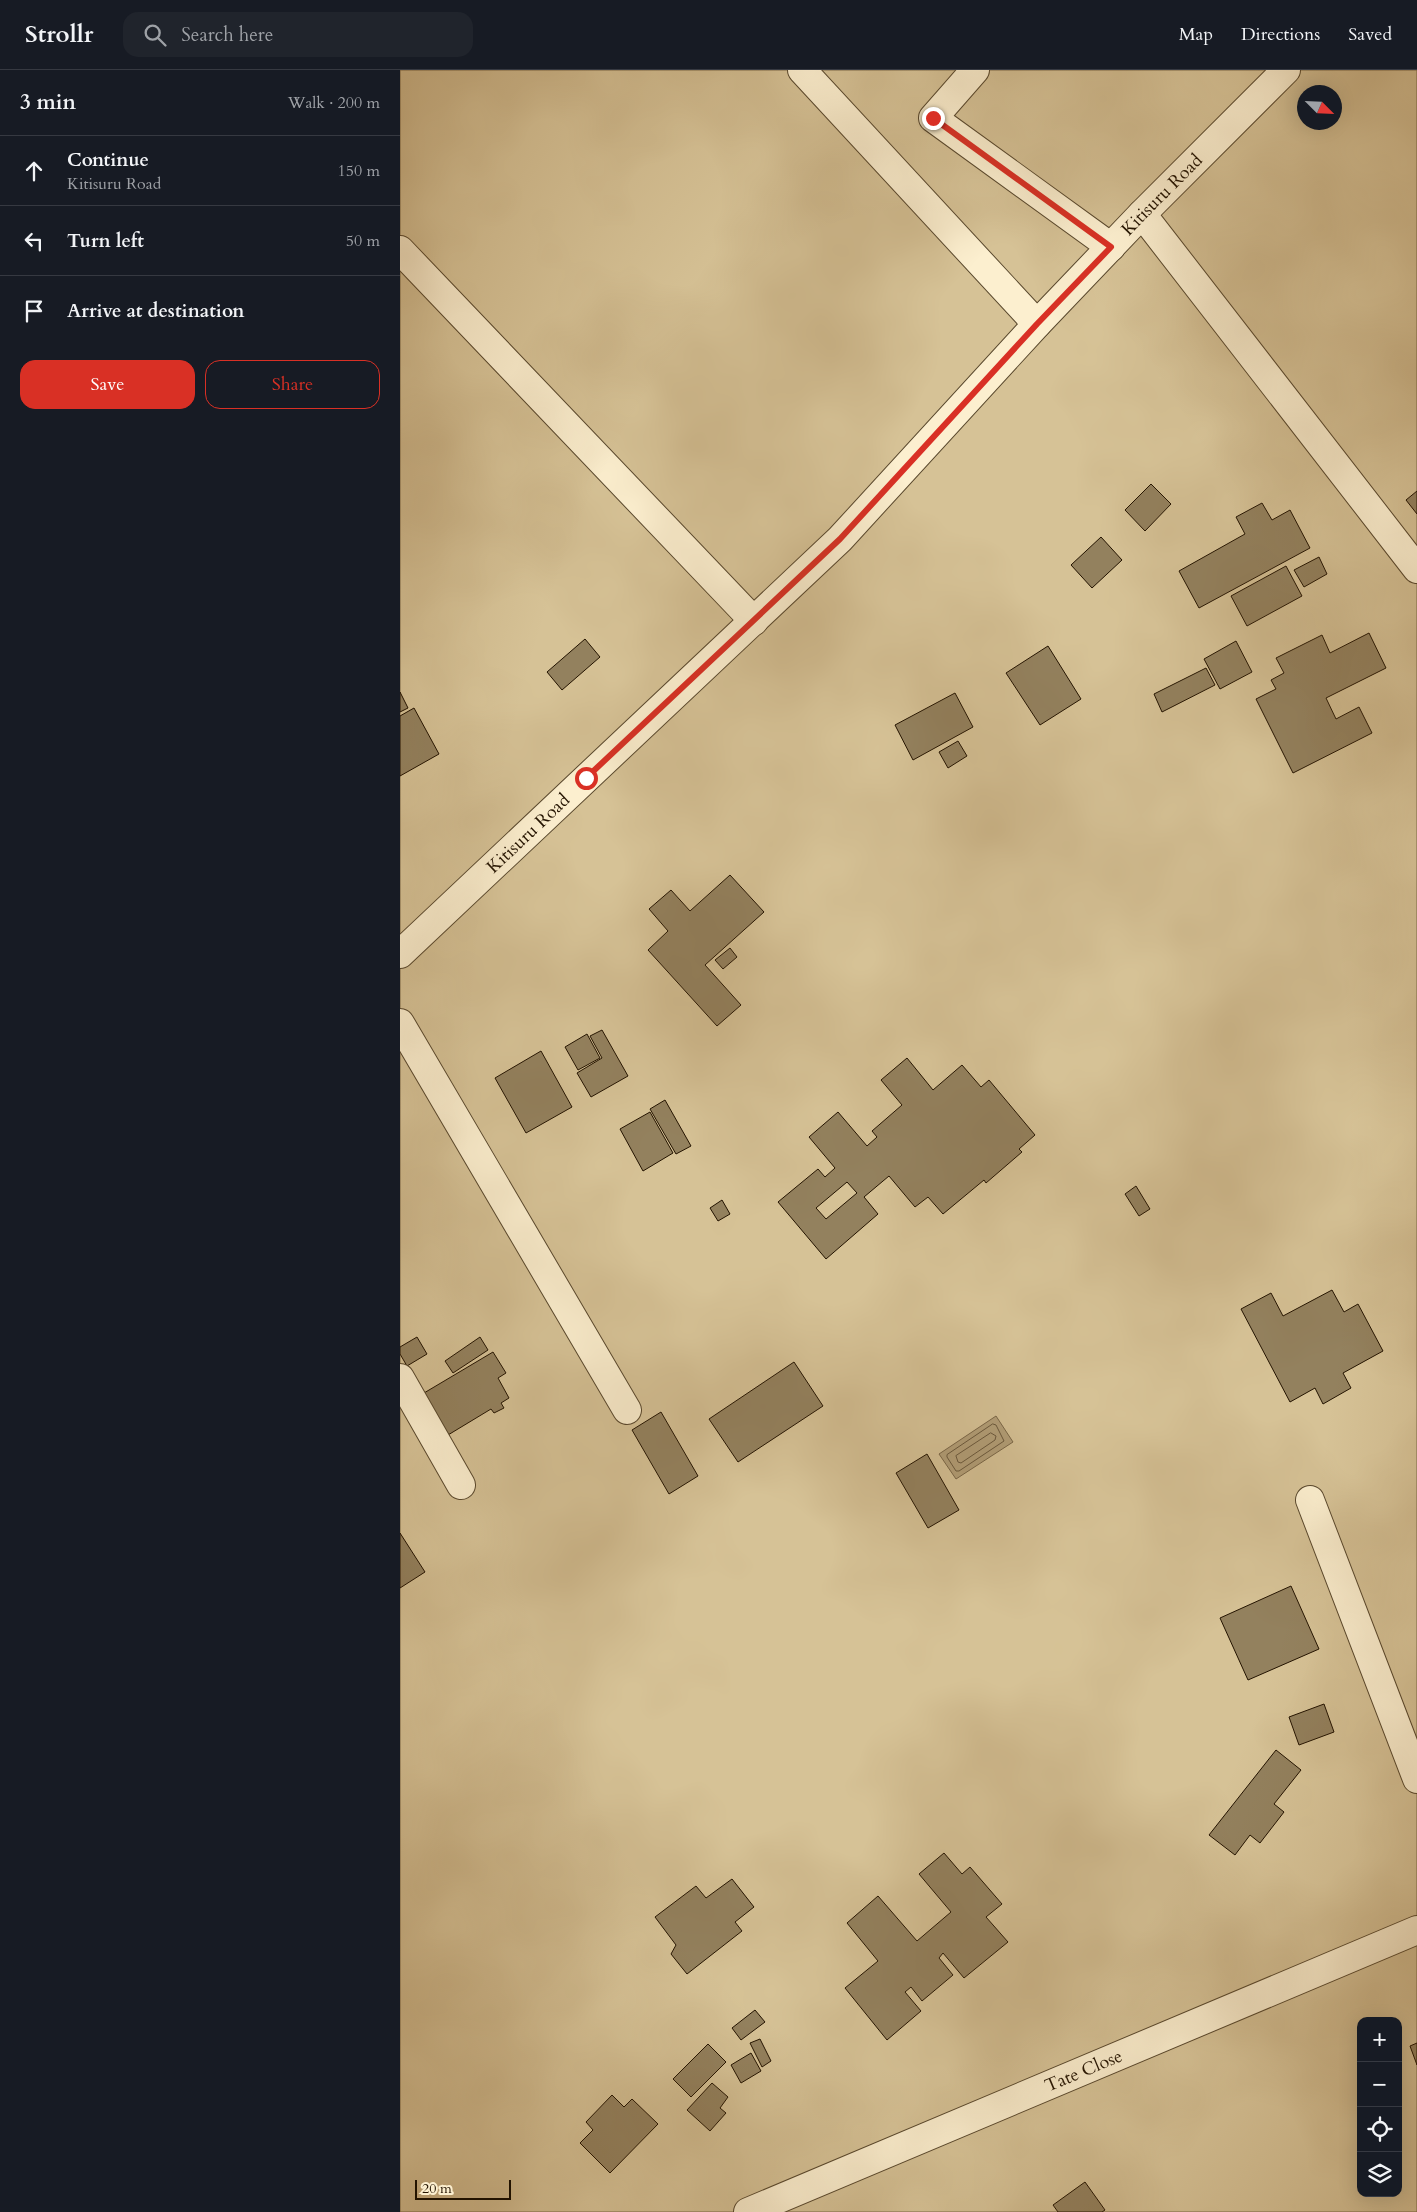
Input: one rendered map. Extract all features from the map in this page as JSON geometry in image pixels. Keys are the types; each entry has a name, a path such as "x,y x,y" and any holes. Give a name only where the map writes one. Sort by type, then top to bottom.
{"street":[{"path":"802,70 1037,324"},
{"path":"975,70 933,118 1111,247"},
{"name":"Kitisuru Road","path":"400,954 840,539 1037,324 1142,214 1286,70"},
{"path":"1142,214 1417,569"},
{"path":"400,250 754,621"},
{"path":"400,1023 626,1410"},
{"path":"400,1378 461,1485"},
{"path":"1310,1500 1417,1779"},
{"name":"Tate Close","path":"748,2212 1417,1930"}],"shaded area":[{"path":"400,70 1417,70 1417,2212 400,2212"}],"water":[{"path":"996,1416 1013,1442 956,1479 939,1454"}],"building":[{"path":"1151,484 1171,504 1145,531 1125,510"},
{"path":"1417,491 1417,514 1406,500"},
{"path":"1262,503 1272,520 1290,510 1310,548 1199,608 1179,571 1245,534 1236,517"},
{"path":"1101,537 1122,560 1092,588 1071,565"},
{"path":"1319,557 1327,574 1304,587 1294,570"},
{"path":"1286,566 1302,596 1247,626 1231,596"},
{"path":"1369,633 1386,668 1326,698 1336,719 1359,707 1372,733 1293,773 1256,699 1276,689 1271,680 1284,673 1276,658 1322,635 1330,653"},
{"path":"585,639 600,657 562,690 547,672"},
{"path":"1236,641 1252,672 1220,689 1204,659"},
{"path":"1048,646 1081,699 1040,725 1006,673"},
{"path":"1206,668 1215,685 1162,712 1154,694"},
{"path":"400,692 408,708 400,712"},
{"path":"955,693 973,727 913,760 895,725"},
{"path":"414,708 439,754 400,776 400,716"},
{"path":"958,741 967,756 948,768 939,752"},
{"path":"730,875 764,912 705,965 741,1005 717,1026 648,950 668,931 649,909 671,890 690,911"},
{"path":"730,948 737,957 723,969 715,960"},
{"path":"602,1030 628,1076 591,1097 577,1073 602,1058 590,1036"},
{"path":"587,1034 600,1058 578,1070 565,1047"},
{"path":"541,1051 572,1107 526,1133 495,1078"},
{"path":"907,1058 933,1090 962,1065 981,1087 989,1080 1035,1135 1019,1149 1022,1152 986,1183 984,1180 943,1214 928,1197 915,1207 889,1176 864,1197 878,1214 826,1259 778,1202 818,1169 825,1177 835,1168 809,1137 838,1112 867,1146 877,1137 872,1131 902,1105 881,1080","holes":["847,1182 857,1193 826,1219 816,1208"]},
{"path":"665,1100 691,1146 676,1154 650,1109"},
{"path":"650,1112 673,1153 643,1171 620,1129"},
{"path":"1136,1186 1150,1209 1139,1216 1125,1194"},
{"path":"722,1200 730,1214 718,1221 710,1208"},
{"path":"1332,1290 1344,1312 1358,1304 1383,1351 1343,1373 1351,1388 1323,1404 1315,1388 1290,1402 1241,1309 1271,1293 1283,1316"},
{"path":"417,1337 427,1354 407,1366 400,1354 400,1347"},
{"path":"480,1337 488,1350 453,1373 445,1361"},
{"path":"493,1352 506,1373 498,1378 509,1398 501,1403 504,1408 494,1413 491,1409 448,1435 424,1393"},
{"path":"794,1362 823,1406 738,1462 709,1419"},
{"path":"661,1412 698,1476 669,1494 632,1430"},
{"path":"927,1454 959,1510 928,1528 896,1473"},
{"path":"400,1533 425,1572 400,1588"},
{"path":"1291,1586 1319,1649 1248,1680 1220,1618"},
{"path":"1324,1704 1334,1732 1299,1745 1289,1717"},
{"path":"1276,1750 1301,1770 1274,1804 1284,1812 1260,1843 1250,1835 1235,1855 1209,1835"},
{"path":"944,1853 962,1874 970,1867 1002,1904 986,1917 1008,1942 964,1978 943,1953 939,1958 953,1975 922,2001 911,1987 905,1992 921,2011 887,2040 845,1988 878,1961 847,1923 878,1896 917,1941 951,1912 919,1874"},
{"path":"732,1879 754,1907 735,1922 742,1931 687,1974 671,1954 676,1945 655,1917 696,1886 706,1898"},
{"path":"755,2010 765,2022 741,2040 732,2028"},
{"path":"760,2039 771,2061 762,2067 750,2043"},
{"path":"1417,2043 1417,2065 1410,2046"},
{"path":"708,2044 726,2062 691,2097 673,2079"},
{"path":"751,2053 761,2071 741,2083 731,2065"},
{"path":"712,2083 728,2097 720,2108 726,2113 710,2131 687,2110"},
{"path":"612,2095 624,2107 632,2099 658,2124 610,2173 580,2143 593,2130 586,2122"},
{"path":"1085,2182 1105,2210 1102,2212 1058,2212 1053,2205"}],"route":[{"path":"586,778 840,539 1037,324 1111,247 933,118"}]}
